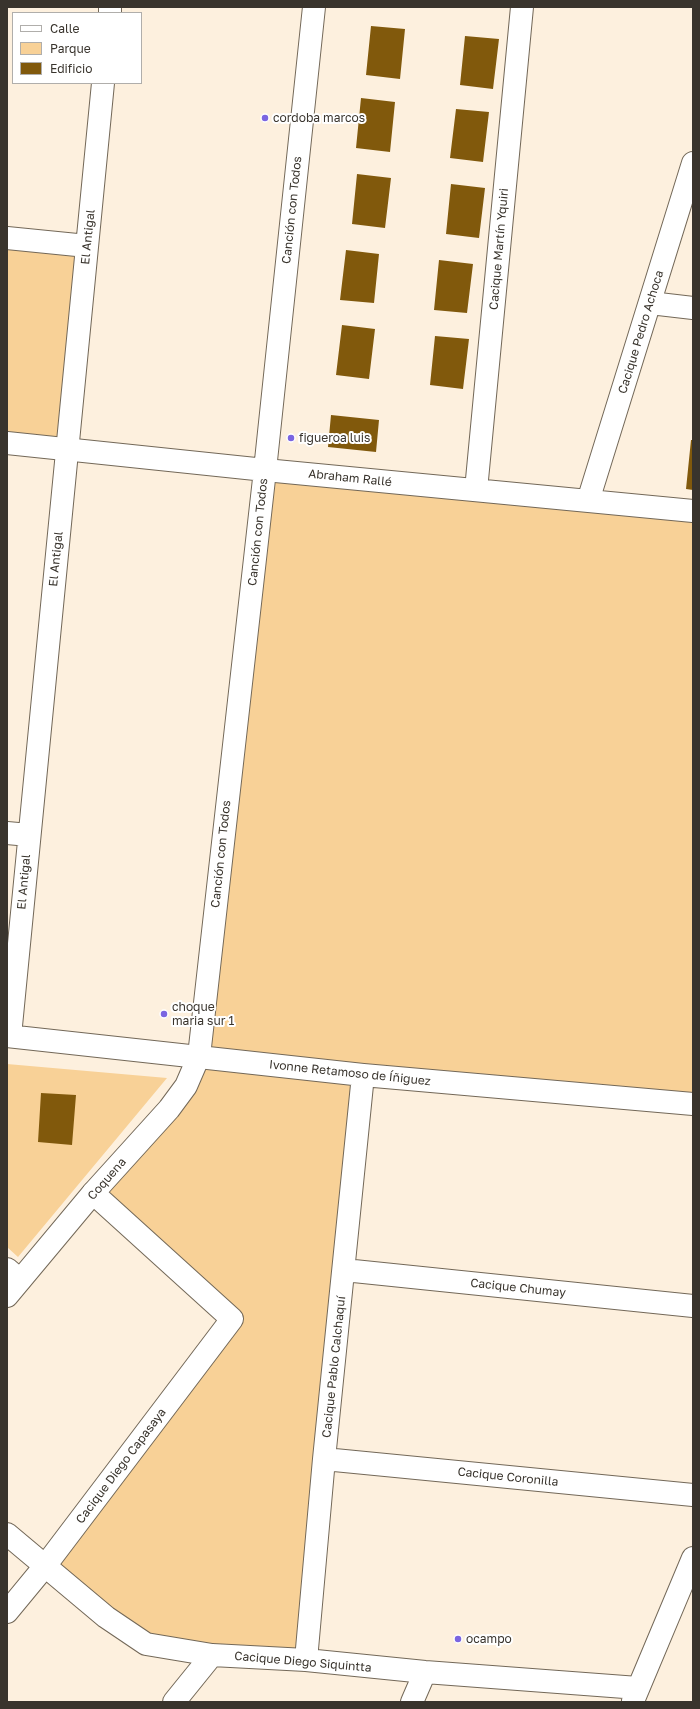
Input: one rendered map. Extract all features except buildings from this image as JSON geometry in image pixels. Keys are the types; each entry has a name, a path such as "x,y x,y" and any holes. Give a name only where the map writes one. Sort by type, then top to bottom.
{"street":[{"name":"Canción con Todos","path":"199,1056 265,470 314,7"},
{"name":"Cacique Martín Yquiri","path":"476,490 522,7"},
{"name":"El Antigal","path":"8,1036 103,84"},
{"name":"Cacique Pedro Achoca","path":"588,501 693,163"},
{"path":"7,238 87,246"},
{"path":"650,303 693,308"},
{"name":"Abraham Rallé","path":"7,443 265,470 693,511"},
{"path":"7,833 29,835"},
{"name":"Ivonne Retamoso de Íñiguez","path":"8,1036 363,1075 693,1104"},
{"name":"Coquena","path":"11,1282 93,1194 169,1109 186,1086 199,1056"},
{"name":"Cacique Pablo Calchaquí","path":"306,1660 324,1459 363,1075"},
{"name":"Cacique Diego Capasaya","path":"7,1612 46,1566 232,1319 93,1194"},
{"name":"Cacique Chumay","path":"344,1270 693,1306"},
{"name":"Cacique Coronilla","path":"324,1459 693,1495"},
{"name":"Cacique Diego Siquintta","path":"7,1534 106,1616 146,1644 212,1655 306,1660 635,1695"},
{"path":"635,1695 693,1558"},
{"path":"174,1702 212,1655"},
{"path":"412,1702 425,1672"}],"green space":[{"path":"7,238 86,247 66,448 7,442"},
{"path":"265,471 693,512 693,1103 199,1056"},
{"path":"200,1059 361,1077 305,1659 147,1642 49,1565 236,1318 97,1193"},
{"path":"7,1064 167,1078 18,1257 7,1247"}],"place":[{"name":"cordoba marcos","path":"265,118"},
{"name":"figueroa luis","path":"291,438"},
{"name":"choque maria sur 1","path":"164,1014"},
{"name":"ocampo","path":"458,1639"}]}
